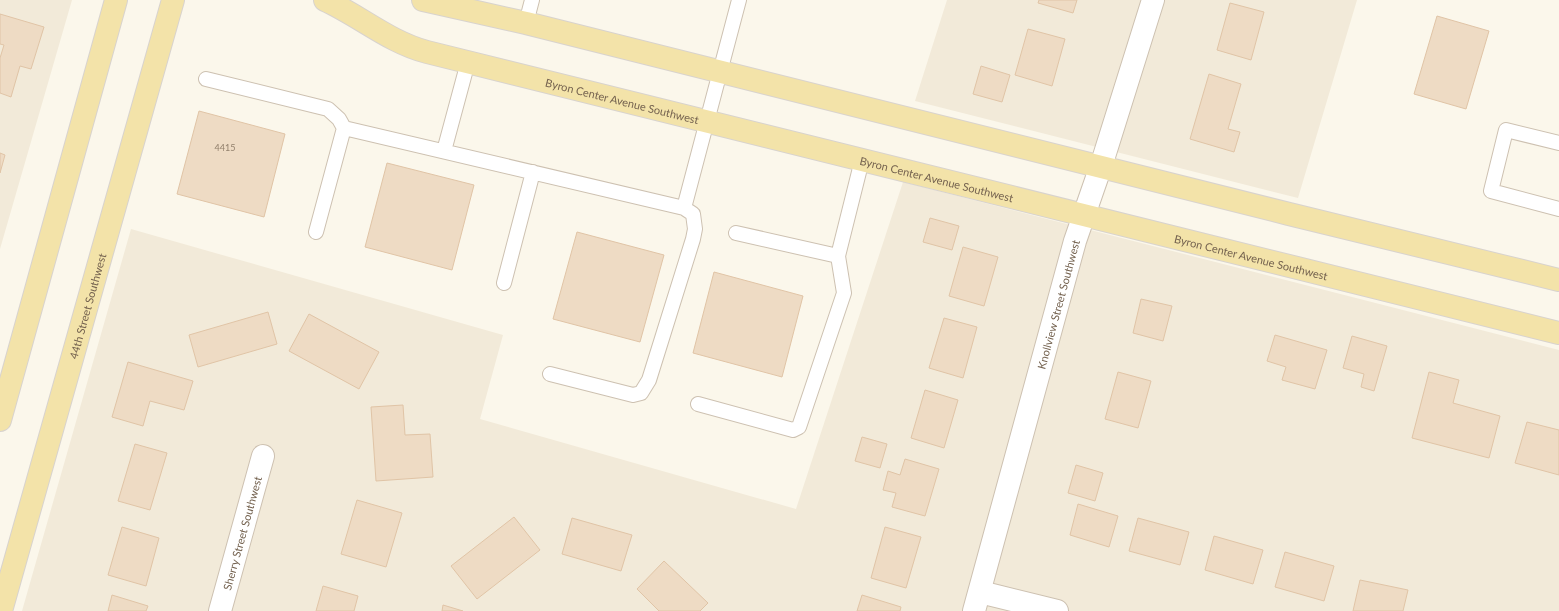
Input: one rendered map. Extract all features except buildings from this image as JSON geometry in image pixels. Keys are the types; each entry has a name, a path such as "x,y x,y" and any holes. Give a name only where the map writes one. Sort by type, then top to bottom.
{"main road":[{"path":"0,420 116,0"},
{"name":"44th Street Southwest","path":"1,611 96,267 173,0"},
{"name":"Byron Center Avenue Southwest","path":"325,0 349,12 402,44 468,62 1559,333"},
{"path":"329,0 361,0"},
{"path":"423,0 526,23 1559,280"}],"street":[{"name":"Knollview Street Southwest","path":"977,601 1075,241 1101,166 1153,0"},
{"name":"Sherry Street Southwest","path":"220,611 263,456"},
{"path":"977,601 1057,611"}],"lane":[{"path":"526,23 532,0"},
{"path":"684,208 739,0"},
{"path":"444,151 468,62"},
{"path":"206,80 328,109 334,113 344,128 684,208 693,214 695,229 693,239 649,380 641,393 633,395 550,374"},
{"path":"316,232 344,128"},
{"path":"1559,143 1506,130 1491,191 1559,209"},
{"path":"698,404 793,430 799,427 844,293 838,256 862,160"},
{"path":"504,283 533,172"},
{"path":"736,233 838,256"}],"shaded area":[{"path":"0,0 72,0 0,249"},
{"path":"947,0 1357,0 1298,198 915,101"},
{"path":"903,182 1559,350 1559,611 22,611 131,229 503,335 480,419 796,509"}]}
